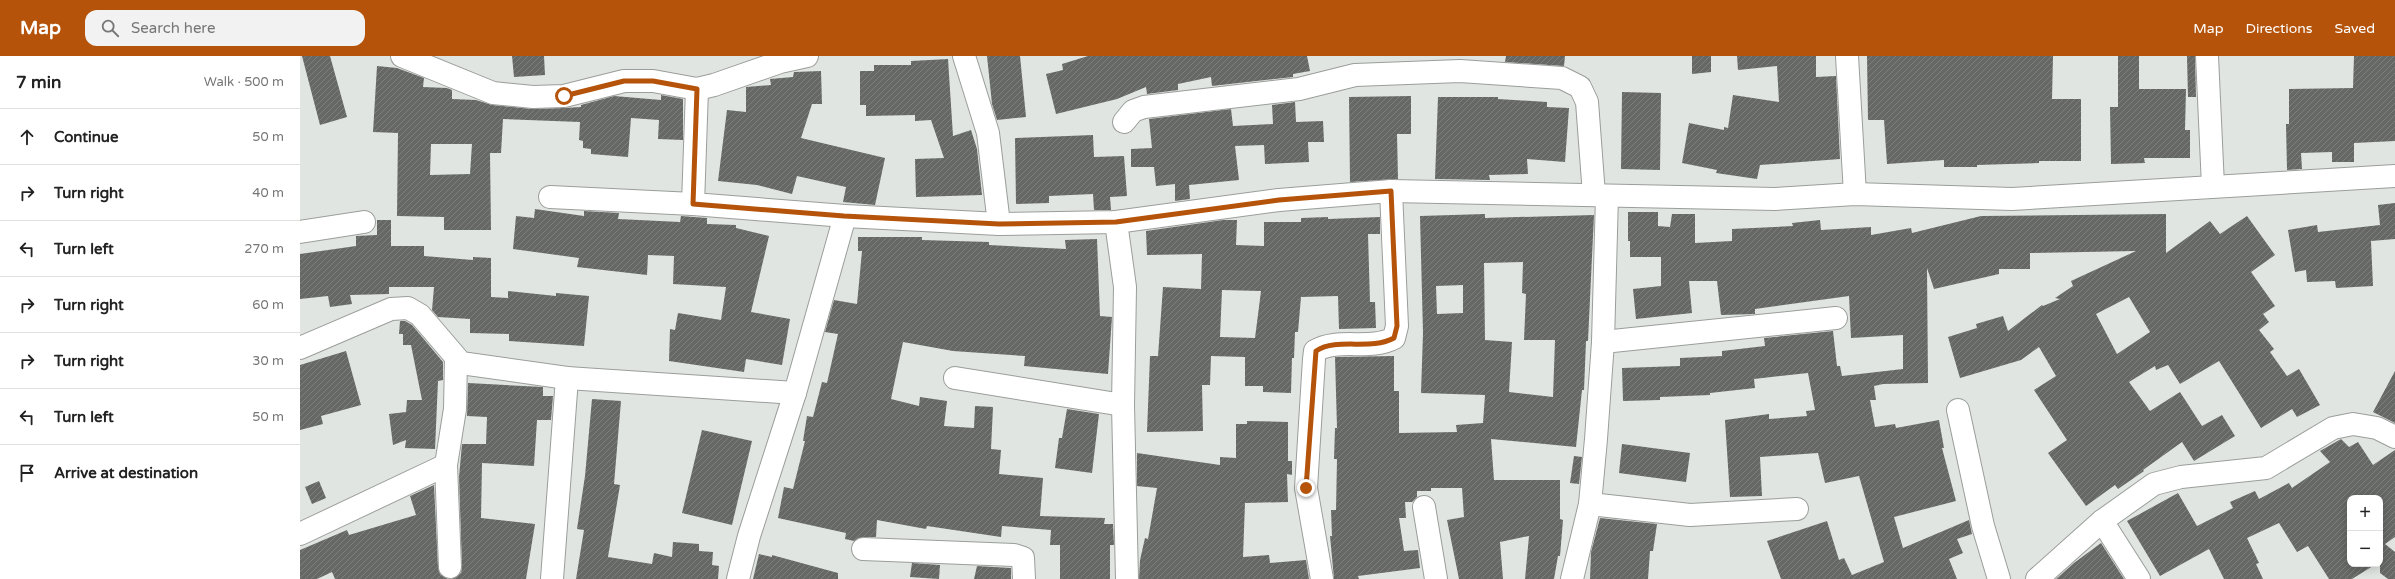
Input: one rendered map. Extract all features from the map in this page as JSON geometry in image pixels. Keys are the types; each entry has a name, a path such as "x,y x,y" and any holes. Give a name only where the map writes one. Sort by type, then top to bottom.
{"street":[{"path":"402,56 493,93 533,97 564,96 624,81 653,81 697,89 714,85 780,62 807,56"},
{"path":"964,56 988,133 999,224"},
{"path":"1847,56 1855,194"},
{"path":"2207,56 2213,186"},
{"path":"1124,122 1133,111 1144,107 1299,89 1355,75 1461,63 1562,78 1580,87 1587,102 1600,196 1603,342 1590,504 1572,579"},
{"path":"693,204 697,89"},
{"path":"550,197 693,204 844,216 999,224 1116,222 1279,200 1391,191 1775,199 1855,194 2012,199 2395,176"},
{"path":"1322,579 1306,488 1315,355 1316,351 1324,346 1384,343 1394,338 1397,326 1391,191"},
{"path":"738,579 749,536 795,393 844,216"},
{"path":"300,232 364,222"},
{"path":"1116,222 1125,287 1122,405 1127,579"},
{"path":"300,348 391,309 408,308 420,315 461,363 484,368 567,378 795,393"},
{"path":"1603,342 1836,318"},
{"path":"450,567 446,465 454,409 456,358"},
{"path":"552,579 567,378"},
{"path":"955,378 1122,405"},
{"path":"1958,410 1983,526 1999,579"},
{"path":"2036,579 2102,521 2154,484 2181,477 2266,468 2333,428 2352,424 2377,428 2395,437"},
{"path":"300,534 446,465"},
{"path":"1590,504 1690,515 1797,509"},
{"path":"1424,507 1436,579"},
{"path":"2102,521 2139,579"},
{"path":"863,549 1014,555 1023,558 1024,579"}],"building":[{"path":"302,56 330,56 347,117 320,125"},
{"path":"512,56 544,56 545,75 514,77"},
{"path":"987,56 1020,56 1026,117 997,120 992,104"},
{"path":"1088,56 1307,56 1310,71 1293,74 1293,77 1212,86 1211,77 1178,84 1178,90 1147,94 1146,87 1117,99 1056,114 1046,74 1063,70 1062,64"},
{"path":"1506,56 1565,56 1564,66 1505,62"},
{"path":"1692,56 1711,56 1711,72 1692,74"},
{"path":"1737,56 1816,56 1816,77 1836,76 1840,159 1760,165 1757,179 1716,173 1717,170 1682,163 1689,123 1724,130 1724,127 1728,128 1733,95 1779,102 1777,66 1738,70"},
{"path":"1867,56 2053,56 2052,99 2081,99 2081,161 2039,161 2039,163 1977,165 1977,167 1944,167 1944,160 1887,164 1884,120 1868,120"},
{"path":"2118,56 2139,56 2139,89 2186,89 2185,130 2190,130 2190,158 2144,158 2145,163 2111,164 2110,107 2118,107"},
{"path":"2187,56 2195,56 2196,97 2188,97"},
{"path":"2354,56 2395,56 2395,141 2354,143 2354,162 2332,162 2332,152 2301,153 2302,169 2287,170 2286,124 2289,124 2289,89 2353,88"},
{"path":"948,59 953,136 971,130 977,149 982,195 916,197 915,159 944,158 931,120 915,121 915,115 866,116 866,105 860,105 860,71 874,71 874,65 911,65 911,61"},
{"path":"377,66 397,68 424,78 423,87 447,88 452,90 452,99 476,100 492,105 532,109 564,108 581,107 581,105 614,96 661,100 661,95 683,99 683,140 658,139 659,120 631,118 628,157 591,154 591,149 583,148 583,141 579,140 580,122 503,119 501,153 490,153 491,230 444,230 444,217 397,216 398,133 373,132","holes":["431,144 472,144 470,174 430,175"]},
{"path":"821,71 822,104 812,104 801,138 885,158 875,205 843,202 846,187 797,176 792,194 757,185 718,181 727,110 746,112 746,87 771,85 770,79 793,77 794,72"},
{"path":"1622,92 1661,93 1660,170 1621,169"},
{"path":"1411,96 1411,134 1397,134 1398,179 1350,182 1349,97"},
{"path":"1438,97 1498,97 1498,99 1547,102 1547,107 1569,108 1565,162 1527,159 1528,174 1489,175 1490,180 1435,179"},
{"path":"1295,102 1296,122 1323,121 1324,142 1308,142 1309,162 1265,164 1264,145 1235,146 1239,180 1189,185 1190,199 1175,201 1175,184 1156,186 1154,167 1131,167 1131,149 1152,148 1149,119 1231,109 1233,126 1273,124 1272,105"},
{"path":"1093,135 1094,157 1124,156 1127,196 1110,197 1111,210 1094,210 1093,194 1049,196 1049,203 1016,204 1015,138"},
{"path":"2395,203 2395,239 2371,241 2373,286 2336,288 2335,281 2307,282 2306,270 2295,272 2288,230 2317,225 2318,232 2380,225 2378,205"},
{"path":"535,209 584,216 584,211 619,213 618,219 680,222 681,216 707,218 707,224 736,225 736,228 769,236 751,312 790,319 782,365 746,359 744,372 669,361 670,329 675,330 678,313 721,320 726,287 673,284 674,256 648,255 647,275 577,267 579,258 513,249 516,216 534,218"},
{"path":"1628,212 1658,212 1658,226 1670,227 1672,214 1695,214 1695,243 1732,241 1732,229 1793,226 1792,223 1820,220 1821,230 1871,227 1871,235 1911,228 1912,233 1981,216 2166,214 2166,253 2210,221 2220,234 2247,216 2275,255 2251,272 2275,306 2263,314 2269,322 2259,330 2274,349 2270,352 2287,376 2299,369 2320,405 2297,417 2292,409 2261,428 2219,361 2180,384 2168,365 2156,370 2155,366 2129,382 2150,411 2180,392 2202,426 2222,415 2235,436 2194,461 2182,442 2118,489 2115,485 2086,506 2048,453 2067,440 2034,390 2056,376 2039,347 2021,360 1960,378 1948,337 1977,328 1976,324 2003,316 2008,331 2042,305 2043,306 2060,299 2055,298 2073,286 2071,281 2136,251 2030,253 2030,269 1999,269 1999,274 1934,289 1927,268 1928,383 1883,384 1874,386 1876,400 1870,400 1875,427 1895,424 1896,428 1939,420 1944,448 1942,448 1956,501 1894,517 1903,548 1969,520 1972,534 1957,539 1963,553 1949,559 1957,579 1781,579 1767,541 1827,521 1839,560 1844,558 1852,575 1884,562 1859,476 1825,483 1818,453 1760,457 1762,496 1730,497 1725,420 1769,414 1769,419 1807,416 1806,411 1815,410 1808,373 1754,379 1755,388 1710,393 1710,395 1660,397 1660,400 1623,401 1622,368 1680,366 1680,358 1722,356 1722,351 1765,346 1764,338 1833,331 1837,366 1840,366 1842,376 1903,369 1903,335 1851,338 1849,296 1755,309 1755,314 1721,315 1717,281 1689,281 1692,313 1636,319 1633,289 1661,286 1661,257 1630,257 1630,241 1628,241","holes":["2129,297 2150,332 2117,354 2096,314"]},
{"path":"1485,214 1485,218 1594,215 1588,341 1586,341 1584,390 1582,390 1576,447 1491,439 1494,480 1560,480 1560,519 1563,520 1560,556 1558,556 1554,579 1525,579 1529,536 1500,542 1503,579 1459,579 1447,520 1464,517 1462,488 1431,488 1431,491 1417,491 1417,497 1412,502 1405,502 1406,518 1399,518 1404,551 1418,550 1420,568 1358,576 1359,579 1334,579 1330,536 1332,536 1331,510 1336,510 1337,459 1334,459 1335,428 1337,428 1335,357 1394,356 1394,391 1399,391 1399,433 1457,432 1456,425 1483,423 1485,395 1421,393 1423,333 1420,216","holes":["1523,262 1522,293 1526,294 1524,340 1555,340 1553,397 1509,392 1512,342 1485,340 1484,263","1463,285 1463,313 1437,314 1436,286"]},
{"path":"1328,217 1328,219 1380,217 1380,234 1368,234 1370,302 1375,302 1376,328 1339,329 1338,296 1301,297 1298,332 1295,332 1294,358 1292,358 1291,393 1263,392 1263,386 1245,386 1245,357 1211,356 1210,385 1202,385 1203,431 1147,432 1150,356 1158,356 1163,287 1201,289 1202,254 1147,255 1146,231 1223,220 1237,220 1236,245 1264,246 1264,222 1301,222 1301,218","holes":["1222,290 1261,291 1255,338 1220,337"]},
{"path":"377,220 391,220 391,246 424,246 424,256 473,260 473,257 491,258 491,297 508,298 508,291 556,296 556,293 589,296 584,346 509,341 509,334 470,333 470,319 438,317 432,310 434,287 389,287 389,294 350,295 352,304 330,307 328,296 300,299 300,254 356,246 356,236 377,235"},
{"path":"858,237 922,237 922,240 989,242 989,245 1066,249 1065,240 1097,239 1100,316 1112,317 1108,374 1024,366 1025,356 953,351 903,342 891,399 919,406 920,397 947,401 944,426 974,428 975,406 993,407 991,449 1001,450 999,474 1043,478 1040,516 1105,518 1104,524 1113,524 1114,545 1110,545 1110,579 1060,579 1060,545 1050,545 1051,530 1002,526 1001,537 927,526 926,529 877,520 876,537 863,537 854,541 845,539 846,533 778,518 784,487 793,489 805,441 803,441 807,416 813,417 822,382 827,383 838,334 825,332 834,300 857,304 862,251 858,251"},
{"path":"400,321 405,321 412,325 443,362 443,380 438,381 435,449 405,448 406,440 393,445 389,414 406,412 407,400 422,400 411,345 403,345 403,334 399,334"},
{"path":"346,351 361,405 321,416 323,424 300,430 300,365"},
{"path":"2395,371 2395,423 2373,412"},
{"path":"468,383 543,387 543,396 553,396 551,420 537,420 534,466 482,463 481,518 535,524 526,579 452,579 461,573 462,567 459,477 462,444 486,444 487,417 467,416"},
{"path":"592,399 621,401 614,484 620,485 608,557 652,564 654,553 672,557 673,542 699,544 699,551 713,552 712,565 719,566 718,579 576,579 584,530 577,529 585,476"},
{"path":"1067,409 1099,414 1092,473 1055,468 1059,438 1062,438"},
{"path":"1247,421 1288,422 1288,461 1292,461 1292,475 1287,474 1288,502 1245,503 1243,557 1269,555 1270,563 1306,560 1309,579 1139,579 1140,560 1145,538 1148,539 1157,488 1137,486 1137,453 1220,465 1220,457 1236,458 1236,424 1247,424"},
{"path":"702,430 752,441 732,525 682,513"},
{"path":"2341,439 2349,447 2358,442 2373,465 2395,450 2395,537 2385,544 2395,552 2395,579 2388,579 2380,573 2380,567 2383,567 2383,495 2347,495 2347,567 2371,567 2352,579 2329,579 2308,546 2297,552 2279,523 2247,538 2259,563 2256,564 2263,579 2224,579 2209,549 2160,576 2127,521 2178,493 2197,526 2233,508 2230,502 2255,491 2259,499 2289,483 2292,488 2330,462 2320,451"},
{"path":"1622,444 1690,453 1686,482 1619,473"},
{"path":"1574,456 1582,457 1579,484 1570,483"},
{"path":"319,481 326,498 312,504 305,487"},
{"path":"434,485 438,567 440,574 448,579 335,579 332,572 317,579 300,579 300,550 347,530 349,535 416,515 410,496"},
{"path":"1600,518 1657,524 1653,551 1650,551 1648,579 1590,579 1591,552"},
{"path":"2101,543 2124,579 2056,579 2074,563"},
{"path":"759,554 772,557 772,555 838,573 838,579 753,579"},
{"path":"912,563 940,565 939,579 910,577"},
{"path":"977,566 1011,568 1011,579 974,579"}],"route":[{"path":"564,96 624,81 653,81 697,89 693,204 844,216 999,224 1116,222 1279,200 1391,191 1397,326 1394,338 1384,343 1324,346 1316,351 1314,359 1306,488"}]}
